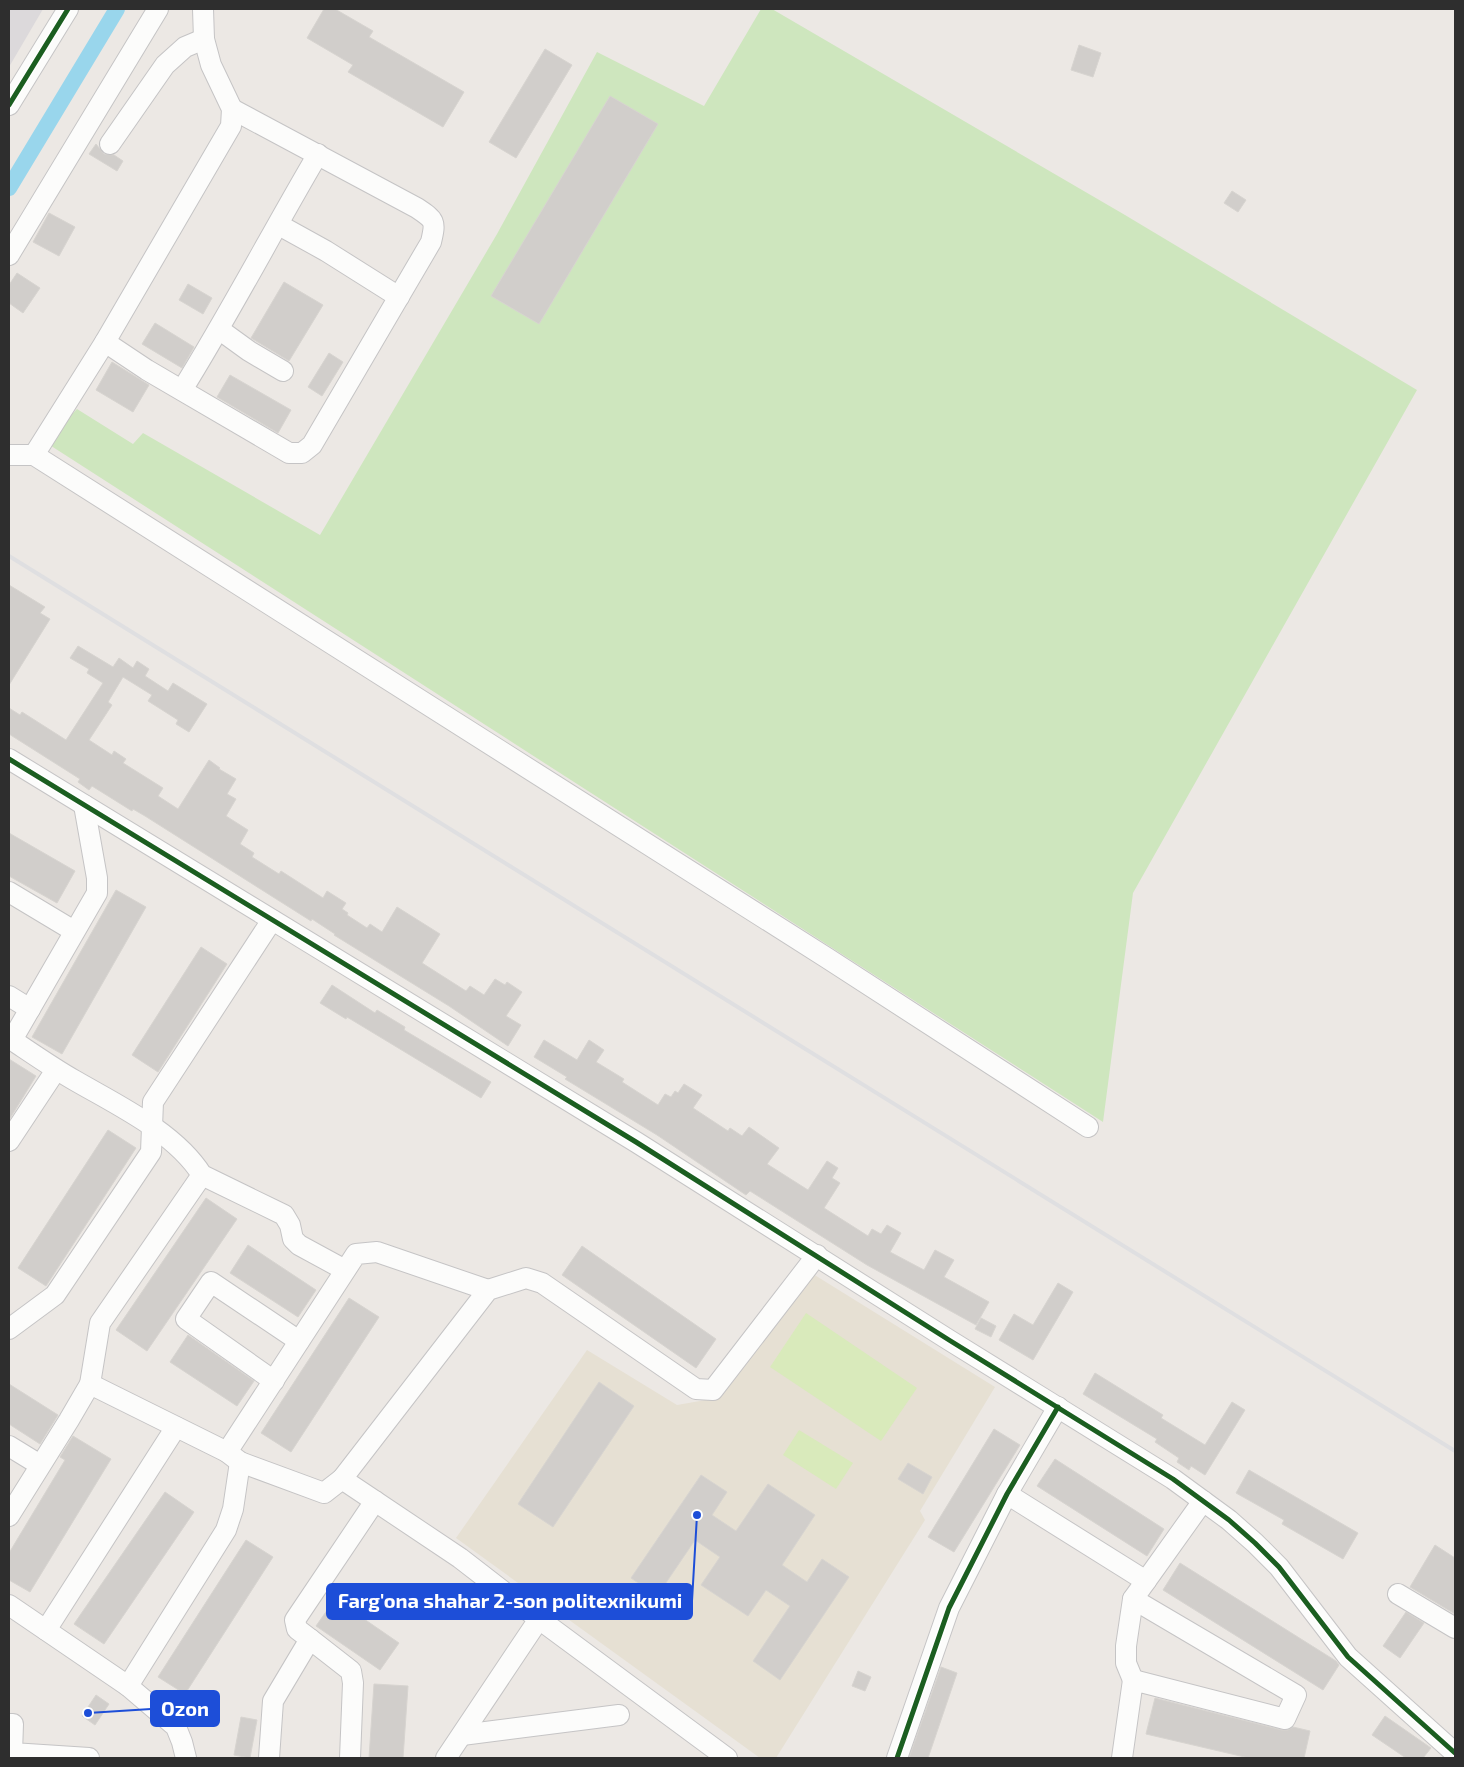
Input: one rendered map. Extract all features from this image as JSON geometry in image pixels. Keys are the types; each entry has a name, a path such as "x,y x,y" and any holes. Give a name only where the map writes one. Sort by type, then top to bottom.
{"street":[{"path":"9,105 68,9"},
{"path":"9,255 158,9"},
{"path":"34,455 105,342 231,126 232,109 211,65 204,39 203,9"},
{"path":"110,144 165,65 185,47 204,39"},
{"path":"105,342 148,370 289,453 302,453 312,445 431,242 434,228 431,218 417,208 232,109"},
{"path":"182,390 220,330 244,283 318,154"},
{"path":"279,225 326,251 399,297"},
{"path":"220,330 283,372"},
{"path":"9,455 34,455 810,947 1088,1127"},
{"path":"9,759 636,1142 1173,1478 1255,1542 1278,1567 1348,1657 1455,1753"},
{"path":"84,805 97,878 96,893 12,1040 56,1070 152,1125 194,1162 202,1175 284,1215 290,1225 293,1239 299,1245 345,1270"},
{"path":"9,892 74,931"},
{"path":"9,1329 55,1295 151,1152 153,1102 272,920"},
{"path":"9,996 30,1009"},
{"path":"9,1141 56,1070"},
{"path":"9,1516 90,1384 100,1323 202,1175"},
{"path":"128,1686 226,1530 233,1509 233,1457 274,1380 356,1254 377,1252 488,1290"},
{"path":"90,1384 233,1457 324,1493 342,1479 488,1290 526,1278 542,1283 696,1389 713,1390 817,1256"},
{"path":"274,1380 186,1320 211,1282 299,1341"},
{"path":"896,1758 949,1608 1007,1494 1058,1407"},
{"path":"46,1630 176,1427"},
{"path":"9,1446 40,1465"},
{"path":"342,1479 460,1558 539,1620 727,1758"},
{"path":"1007,1494 1146,1581"},
{"path":"350,1758 353,1683 350,1672 297,1629 295,1620 375,1501"},
{"path":"1122,1758 1133,1680 1126,1663 1126,1646 1132,1599 1203,1501"},
{"path":"1398,1594 1455,1628"},
{"path":"1132,1599 1296,1695 1285,1719 1133,1680"},
{"path":"9,1605 128,1686 176,1727 186,1758"},
{"path":"446,1758 539,1620"},
{"path":"269,1758 273,1701 310,1639"},
{"path":"462,1735 619,1715"},
{"path":"9,1724 13,1724 12,1753 89,1758"}],"shaded area":[{"path":"9,9 43,9 9,67"},
{"path":"813,1274 995,1387 920,1511 925,1520 776,1758 760,1758 456,1538 587,1350 677,1405 717,1398"}],"green space":[{"path":"761,9 772,9 1125,215 1417,390 1133,893 1103,1122 45,442 77,409 133,444 143,433 320,535 497,234 597,52 704,106"},
{"path":"806,1313 917,1388 881,1441 770,1367"},
{"path":"799,1430 853,1463 836,1489 783,1455"}],"building":[{"path":"324,9 335,9 373,31 369,37 464,92 443,127 348,72 353,65 307,38"},
{"path":"1079,45 1101,53 1093,77 1071,70"},
{"path":"545,49 572,65 516,158 489,142"},
{"path":"610,96 658,124 539,324 491,296"},
{"path":"96,144 104,154 114,155 123,161 117,171 89,154"},
{"path":"1232,191 1246,200 1238,212 1224,203"},
{"path":"49,213 75,227 59,256 33,242"},
{"path":"17,273 40,288 23,313 9,303 9,285"},
{"path":"284,282 323,305 289,361 251,338"},
{"path":"188,284 212,298 203,314 179,300"},
{"path":"155,323 194,347 182,368 142,344"},
{"path":"329,353 343,362 322,396 308,387"},
{"path":"112,362 149,385 133,412 96,390"},
{"path":"230,375 291,410 278,433 217,397"},
{"path":"9,585 45,607 40,613 50,619 9,685"},
{"path":"78,646 113,667 119,658 133,668 137,661 149,669 145,676 168,691 173,683 207,704 189,732 176,724 178,720 148,701 152,695 123,677 108,702 112,705 89,740 112,755 114,751 126,759 123,763 163,788 158,796 178,809 209,760 219,769 236,779 227,794 236,799 226,816 248,830 240,844 254,853 252,857 279,874 281,871 323,898 327,891 346,903 342,909 348,913 347,915 367,928 370,924 382,932 397,907 440,934 422,963 466,991 470,986 484,995 495,979 505,985 507,982 522,992 506,1016 521,1025 508,1046 312,919 311,921 145,816 133,809 132,811 92,786 89,790 78,782 80,779 9,734 9,708 20,715 22,712 66,740 103,683 87,673 89,669 70,658"},
{"path":"9,833 75,871 57,903 9,876"},
{"path":"116,890 146,907 62,1054 32,1037"},
{"path":"201,947 227,964 158,1072 132,1055"},
{"path":"332,985 375,1013 377,1010 405,1027 404,1030 491,1082 481,1098 347,1017 346,1019 320,1003"},
{"path":"544,1040 577,1060 589,1040 604,1050 596,1062 624,1079 622,1082 658,1105 665,1094 671,1097 675,1091 678,1093 684,1084 702,1095 693,1108 728,1131 730,1128 742,1136 749,1127 779,1148 767,1164 808,1190 827,1161 838,1168 832,1178 840,1183 824,1208 868,1236 872,1229 881,1234 887,1225 901,1233 890,1252 924,1270 935,1250 954,1260 944,1277 989,1302 976,1325 867,1265 750,1191 746,1195 657,1135 565,1079 567,1077 534,1057"},
{"path":"9,1059 36,1076 9,1120"},
{"path":"108,1130 136,1148 46,1286 18,1268"},
{"path":"206,1198 237,1219 147,1351 116,1330"},
{"path":"248,1245 316,1290 298,1317 230,1273"},
{"path":"582,1246 716,1339 696,1368 562,1275"},
{"path":"1058,1283 1073,1292 1033,1360 999,1340 1014,1314 1033,1325"},
{"path":"349,1298 379,1317 291,1452 261,1433"},
{"path":"981,1318 996,1326 991,1337 975,1329"},
{"path":"188,1335 254,1381 237,1406 170,1362"},
{"path":"1095,1373 1163,1415 1161,1418 1205,1445 1232,1402 1245,1410 1205,1475 1191,1466 1189,1470 1177,1462 1179,1458 1155,1442 1157,1439 1083,1394"},
{"path":"599,1382 634,1406 553,1527 518,1504"},
{"path":"9,1384 58,1415 40,1444 9,1424"},
{"path":"994,1429 1020,1445 954,1552 928,1537"},
{"path":"73,1436 111,1459 30,1592 9,1580 9,1553 65,1460 60,1457"},
{"path":"1055,1459 1164,1529 1147,1556 1037,1486"},
{"path":"908,1463 932,1477 923,1494 898,1479"},
{"path":"1249,1470 1358,1533 1343,1559 1282,1524 1284,1520 1236,1493"},
{"path":"701,1475 727,1492 712,1515 736,1531 768,1484 815,1515 782,1565 807,1582 822,1559 849,1577 780,1680 753,1661 790,1606 766,1590 748,1616 701,1585 720,1557 695,1540 657,1596 631,1578"},
{"path":"165,1492 194,1512 104,1644 74,1624"},
{"path":"246,1540 273,1557 185,1694 158,1677"},
{"path":"1435,1545 1455,1558 1455,1614 1410,1587"},
{"path":"1180,1563 1336,1661 1339,1665 1323,1690 1163,1590"},
{"path":"335,1599 399,1643 380,1670 316,1626"},
{"path":"1406,1612 1424,1623 1400,1658 1383,1646"},
{"path":"941,1667 957,1673 928,1758 909,1758"},
{"path":"858,1671 871,1677 865,1691 852,1686"},
{"path":"374,1684 408,1686 403,1758 369,1758"},
{"path":"96,1695 109,1704 95,1725 82,1716"},
{"path":"1155,1698 1282,1730 1288,1730 1293,1727 1310,1731 1304,1758 1249,1758 1146,1734"},
{"path":"1385,1716 1431,1748 1423,1758 1406,1758 1372,1735"},
{"path":"241,1717 257,1720 250,1758 234,1755"}],"waterway":[{"path":"9,188 117,9"}],"railway":[{"path":"9,556 1455,1451"}],"cycle path":[{"path":"9,105 68,9"},
{"path":"9,759 636,1142 1173,1479 1229,1520 1255,1543 1279,1567 1348,1657 1455,1753"},
{"path":"897,1758 949,1608 1007,1494 1058,1407"}],"place":[{"name":"Farg'ona shahar 2-son politexnikumi","path":"697,1515"},
{"name":"Ozon","path":"88,1713"}]}
